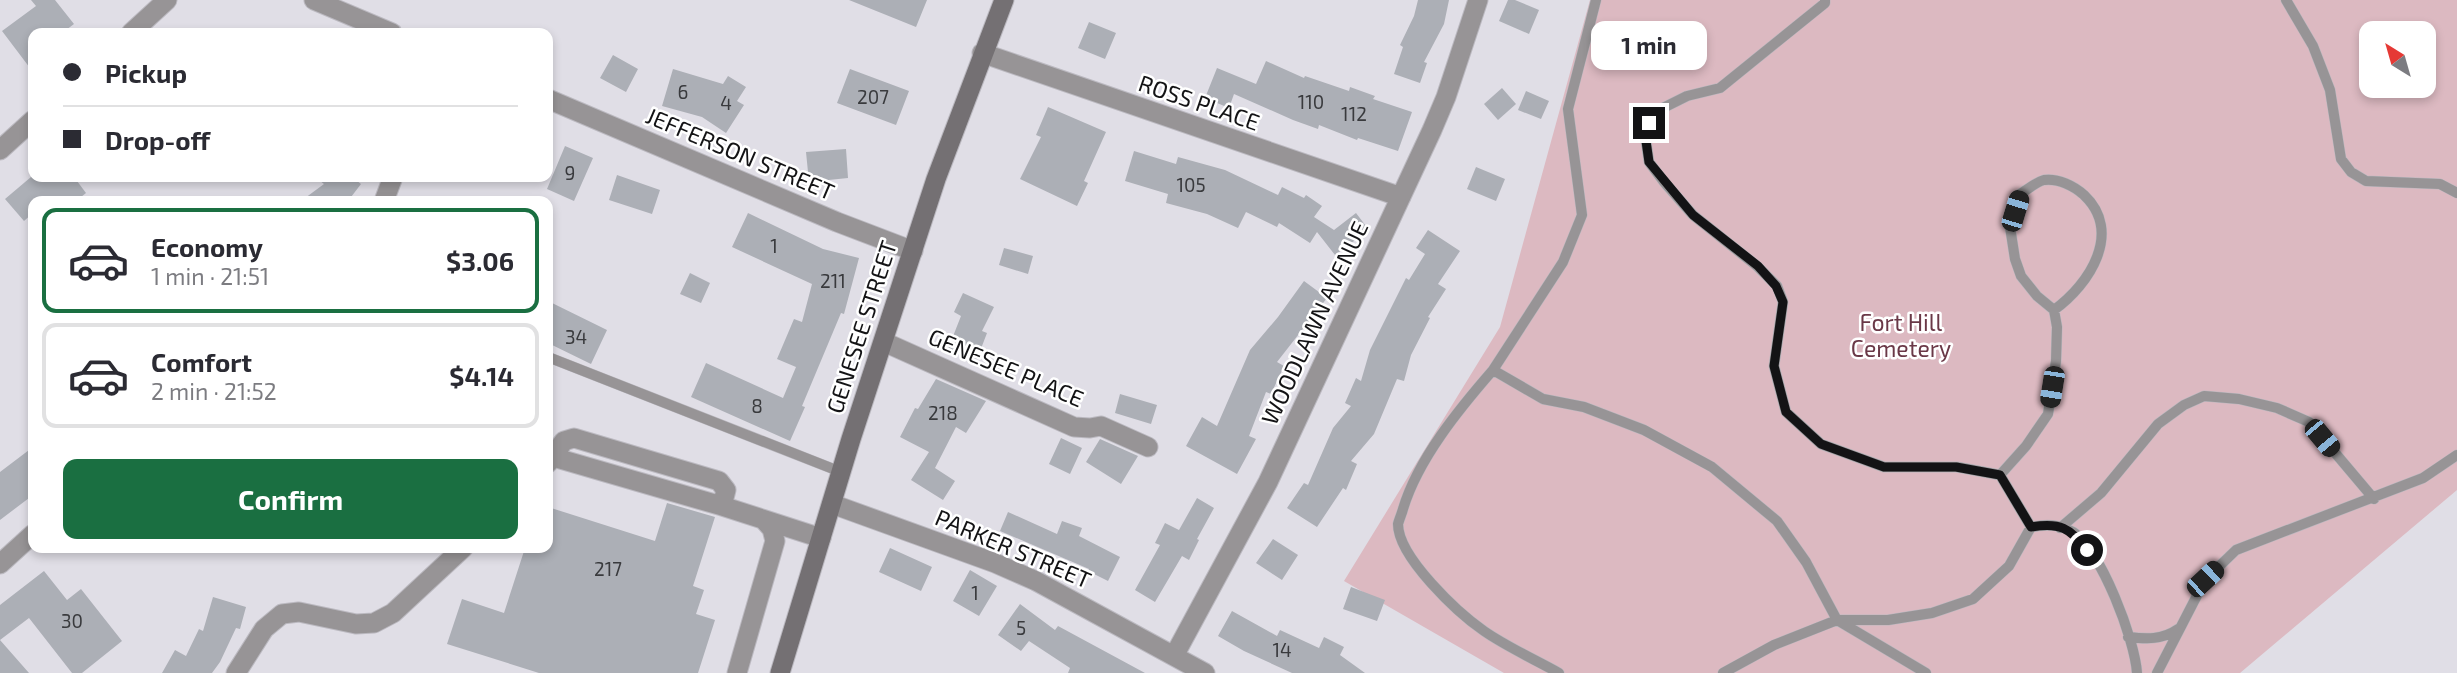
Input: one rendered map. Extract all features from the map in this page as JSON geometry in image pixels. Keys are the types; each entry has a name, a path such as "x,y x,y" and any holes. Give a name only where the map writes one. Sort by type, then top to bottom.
{"main road":[{"name":"GENESEE STREET","path":"780,673 841,472 936,179 1004,0"}],"street":[{"path":"136,28 167,0"},
{"path":"314,0 380,28"},
{"name":"WOODLAWN AVENUE","path":"1174,656 1268,482 1401,197 1446,97 1478,0"},
{"name":"ROSS PLACE","path":"982,53 1401,197"},
{"name":"JEFFERSON STREET","path":"553,101 837,222 913,251"},
{"path":"0,150 28,125"},
{"name":"GENESEE PLACE","path":"884,342 1074,427 1101,426 1148,447"},
{"path":"553,461 722,506 821,538"},
{"name":"PARKER STREET","path":"832,504 995,563 1072,599 1205,673"},
{"path":"737,673 775,541 772,529 764,520"},
{"path":"0,564 28,539"},
{"path":"236,673 264,629 282,614 299,612 356,624 374,623 393,614 458,553"}],"lane":[{"path":"1559,673 1484,631 1434,588 1407,551 1398,525 1409,490 1435,446 1464,403 1493,370 1563,262 1582,215 1568,109 1596,0"},
{"path":"1825,0 1825,3 1720,88 1687,96 1663,108 1649,123 1646,141 1649,162 1693,215 1758,266 1781,293 1783,302 1774,366 1786,412 1821,444 1884,467 1956,467 2000,475 2031,527"},
{"path":"2286,0 2313,46 2329,90 2341,159 2351,172 2367,181 2440,184 2457,193"},
{"path":"2000,475 2026,446 2048,414 2056,360 2057,327 2054,310 2037,296 2021,276 2010,228 2020,194 2043,180 2073,184 2090,200 2103,224 2099,253 2080,287 2054,310"},
{"path":"553,359 841,472"},
{"path":"1493,370 1543,399 1584,407 1644,430 1712,467 1777,522 1806,562 1837,620 1926,673"},
{"path":"2060,528 2101,492 2158,424 2183,405 2204,396 2277,408 2309,422 2374,499"},
{"path":"2157,673 2205,579 2236,550 2423,478 2457,455"},
{"path":"2031,527 2050,524 2074,533 2101,566 2128,637 2137,673"},
{"path":"1723,673 1774,645 1837,620 1899,619 1932,613 1973,598 2009,566 2031,527"},
{"path":"2128,637 2148,640 2168,635 2178,628"}],"green space":[{"name":"Fort Hill Cemetery","path":"1590,0 2457,0 2457,490 2240,673 1504,673 1344,581 1500,327"}],"building":[{"path":"31,0 55,0 74,24 69,28 28,28 28,65 2,31 36,6"},
{"path":"849,0 927,0 916,27"},
{"path":"1418,0 1449,0 1444,24 1424,62 1427,63 1420,83 1394,74 1403,47 1400,45 1414,16"},
{"path":"1508,0 1515,0 1539,10 1529,34 1499,21"},
{"path":"1089,22 1116,33 1105,59 1078,48"},
{"path":"613,55 638,69 626,92 600,78"},
{"path":"1266,61 1304,78 1305,76 1349,91 1350,87 1375,96 1373,99 1412,112 1398,151 1358,138 1357,140 1319,125 1318,129 1234,94 1229,108 1205,98 1217,68 1256,84"},
{"path":"673,69 723,84 728,76 746,87 737,101 744,105 726,133 702,117 662,106"},
{"path":"850,69 909,91 896,125 837,103"},
{"path":"1502,88 1516,104 1498,120 1484,104"},
{"path":"1526,91 1549,101 1541,119 1518,110"},
{"path":"1048,107 1106,132 1084,181 1088,183 1077,206 1020,179 1041,137 1036,135"},
{"path":"565,146 593,158 574,201 547,189 550,182 553,182 553,175"},
{"path":"846,149 848,178 809,182 806,152"},
{"path":"1134,151 1176,164 1178,157 1225,170 1278,195 1282,187 1304,198 1306,195 1322,206 1314,217 1334,230 1356,213 1369,230 1335,255 1317,232 1310,243 1279,223 1277,227 1246,212 1238,228 1207,214 1166,203 1168,194 1125,181"},
{"path":"1476,167 1505,179 1496,201 1467,189"},
{"path":"617,175 660,190 652,214 609,200"},
{"path":"28,180 28,182 78,182 86,193 82,196 28,196 28,217 24,221 5,199"},
{"path":"321,182 361,184 352,196 308,196 324,184"},
{"path":"748,213 823,249 859,258 844,314 841,313 790,441 691,397 706,363 783,398 796,367 777,359 794,319 802,322 812,284 732,247"},
{"path":"1428,230 1460,251 1438,284 1446,289 1428,317 1430,318 1411,355 1404,381 1397,379 1374,434 1351,461 1357,464 1346,490 1343,488 1317,527 1287,508 1304,483 1308,485 1333,428 1351,406 1345,403 1356,378 1361,381 1370,350 1406,278 1409,280 1425,254 1416,248"},
{"path":"1004,248 1033,256 1028,274 999,265"},
{"path":"690,273 710,283 701,303 680,294"},
{"path":"1304,281 1327,298 1277,362 1284,366 1271,394 1266,392 1249,436 1256,439 1237,474 1186,446 1202,417 1217,426 1250,350"},
{"path":"963,293 994,307 982,331 987,333 977,359 948,349 961,316 954,312"},
{"path":"553,303 607,330 591,364 553,345"},
{"path":"936,379 986,401 966,433 956,427 935,468 955,481 943,500 911,480 929,452 900,437 915,408 918,409"},
{"path":"1120,394 1157,405 1151,424 1115,413"},
{"path":"1061,438 1082,448 1070,474 1049,464"},
{"path":"1100,439 1138,456 1121,484 1086,462"},
{"path":"28,451 28,499 0,520 0,472"},
{"path":"1197,498 1214,508 1189,560 1182,556 1155,602 1135,590 1160,545 1155,543 1165,523 1179,530"},
{"path":"667,503 715,517 693,586 704,590 696,614 715,620 698,673 539,673 447,644 462,599 504,613 523,553 553,553 553,509 655,541"},
{"path":"1008,512 1057,534 1062,521 1082,528 1079,536 1120,557 1108,581 1088,571 1089,569 1000,531"},
{"path":"1273,539 1298,555 1282,580 1256,563"},
{"path":"890,548 932,567 921,591 879,572"},
{"path":"970,570 997,586 979,616 953,601"},
{"path":"44,571 67,600 81,589 122,641 82,673 72,673 29,618 0,640 0,605"},
{"path":"1351,587 1385,600 1377,621 1343,609"},
{"path":"213,597 246,607 240,629 236,628 220,662 212,673 162,673 175,650 186,656 199,629 203,631"},
{"path":"1020,604 1055,630 1058,626 1145,673 1068,673 1070,668 1029,641 1021,651 998,635"},
{"path":"1232,611 1277,636 1280,630 1319,648 1324,637 1344,647 1340,655 1365,673 1292,673 1244,651 1218,636"},
{"path":"0,640 29,673 0,673"}],"route":[{"path":"1649,123 1646,141 1649,162 1664,182 1693,215 1758,266 1781,293 1783,302 1774,366 1786,412 1821,444 1884,467 1956,467 2000,475 2031,527 2050,524 2074,533 2087,550"}]}
